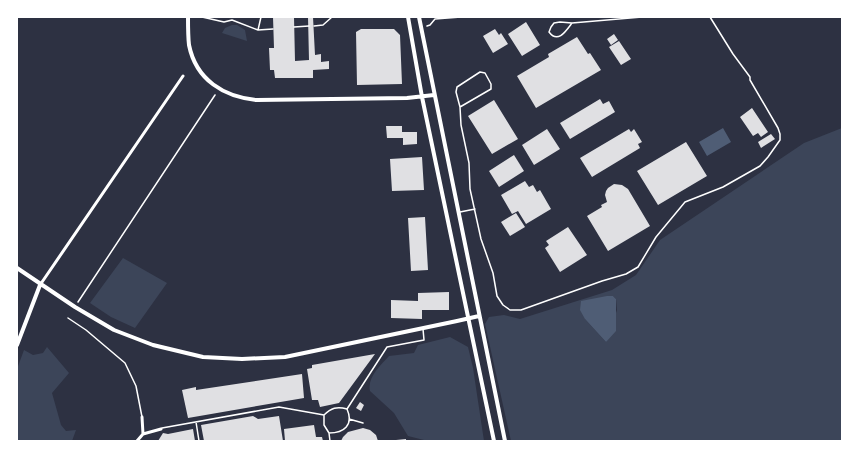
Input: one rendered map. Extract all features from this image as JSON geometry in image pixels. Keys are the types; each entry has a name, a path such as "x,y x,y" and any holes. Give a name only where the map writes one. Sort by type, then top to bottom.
{"street":[{"path":"188,17 190,46 194,60 209,81 220,89 234,96 257,100 422,97 434,95"},
{"path":"408,17 422,97 494,441"},
{"path":"419,17 505,441"},
{"path":"17,345 40,285 183,76"},
{"path":"17,268 40,285 114,330 153,345 203,357 242,359 285,357 479,316"},
{"path":"142,417 143,434"},
{"path":"137,441 143,434 161,429"}],"lane":[{"path":"572,23 562,36 556,38 549,32 549,29 554,23 560,22 572,23 642,17"},
{"path":"460,107 491,89 491,84 485,73 480,72 457,87 456,92 460,107 461,125 469,163 470,189 481,239 493,273 497,296 502,305 510,310 521,310 626,274 638,267 656,237 686,202 723,187 760,166 780,140 778,128 750,80 750,77 733,54 710,17"},
{"path":"458,213 475,209"},
{"path":"68,318 86,330 125,363 136,386 142,417"},
{"path":"329,433 339,433 346,428 349,418 347,409 387,347 424,340 423,328"},
{"path":"330,441 329,433 324,425 324,415 329,409 339,407 347,409"},
{"path":"161,429 279,408 324,415"},
{"path":"349,418 363,423"},
{"path":"196,422 199,441"}],"path":[{"path":"202,17 224,22 232,20 258,30 273,29"},
{"path":"258,30 261,17"},
{"path":"314,26 324,25 332,17"},
{"path":"427,26 430,25 435,19 461,17"},
{"path":"294,27 309,26"},
{"path":"75,307 215,96"}],"shaded area":[{"path":"232,25 237,25 245,30 247,41 222,33 225,28"},
{"path":"723,128 731,142 707,156 699,142"},
{"path":"842,128 842,441 511,441 485,324 489,317 504,315 520,319 612,290 636,275 660,240 804,143","holes":["613,296 616,299 617,310 606,342 585,319"]},
{"path":"123,258 167,283 135,328 111,317 90,303"},
{"path":"613,296 616,299 616,331 606,342 585,319 580,310 581,301"},
{"path":"450,337 468,347 473,368 484,441 428,441 408,436 394,413 370,391 373,376 389,356 414,353 418,345"},
{"path":"47,347 69,373 52,393 61,425 66,431 76,430 72,441 17,441 17,369 24,350 33,355 43,353"}],"building":[{"path":"273,17 294,17 295,61 309,60 308,17 313,17 315,55 321,54 321,62 329,61 329,69 313,70 313,78 275,78 274,70 270,70 269,48 274,48"},
{"path":"526,22 540,45 522,56 508,34"},
{"path":"361,29 394,29 400,35 402,84 357,85 356,32"},
{"path":"495,29 499,35 501,33 508,44 493,53 483,36"},
{"path":"614,34 618,40 611,45 607,39"},
{"path":"577,37 601,70 536,108 517,76 549,57 548,54"},
{"path":"619,41 631,59 621,65 609,47"},
{"path":"600,99 603,104 609,101 615,112 570,139 560,123"},
{"path":"494,100 518,139 492,154 468,116"},
{"path":"752,108 768,132 761,137 758,133 753,136 740,117"},
{"path":"386,126 402,126 402,132 417,132 417,144 403,145 403,138 387,138"},
{"path":"547,129 560,149 534,165 522,145"},
{"path":"629,129 631,132 634,129 642,142 638,144 640,148 592,177 580,158"},
{"path":"771,134 775,139 761,148 758,142"},
{"path":"686,142 707,176 658,205 637,171"},
{"path":"514,155 524,171 499,187 489,171"},
{"path":"422,157 424,190 392,191 390,159"},
{"path":"525,181 529,187 533,185 537,192 540,190 551,209 526,224 518,211 512,214 501,195"},
{"path":"614,184 622,185 628,189 650,226 608,251 587,216 602,207 601,205 607,202 605,195 606,191"},
{"path":"516,213 525,227 510,236 501,222"},
{"path":"425,217 428,270 411,271 408,218"},
{"path":"568,227 587,255 560,272 545,248 549,245 546,241"},
{"path":"449,292 449,310 422,310 422,319 391,318 391,300 418,301 418,293"},
{"path":"375,354 339,403 320,407 318,400 312,400 307,369 312,368 312,365"},
{"path":"302,374 304,398 188,418 182,390 196,387 196,390"},
{"path":"360,402 364,405 361,411 356,408"},
{"path":"253,416 258,419 279,416 283,441 204,441 201,425"},
{"path":"314,425 316,437 322,437 323,441 285,441 284,429"},
{"path":"363,428 370,430 376,435 378,441 341,441 348,432"},
{"path":"193,429 195,441 158,441 163,433 168,434"},
{"path":"406,439 406,441 396,440"}]}
